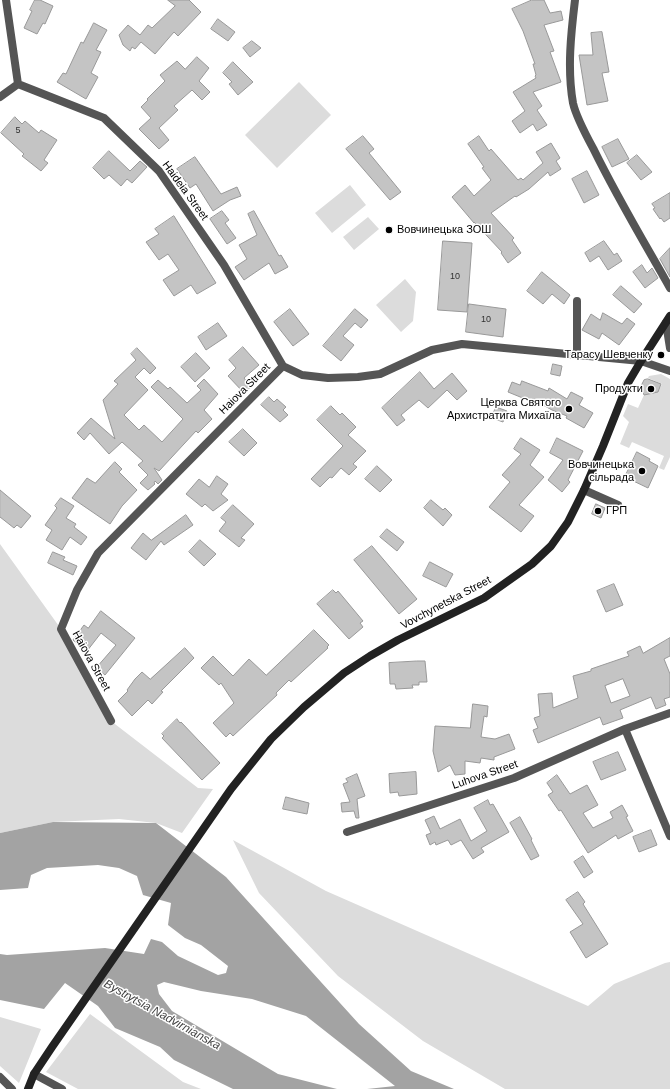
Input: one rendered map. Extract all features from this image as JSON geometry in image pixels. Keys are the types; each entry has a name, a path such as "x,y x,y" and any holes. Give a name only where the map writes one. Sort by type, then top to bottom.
{"street":[{"path":"0,97 18,84 6,0"},
{"path":"575,0 570,78 574,105 604,172 670,288"},
{"name":"Haideia Street","path":"18,84 104,118 159,171 224,265 283,366"},
{"path":"577,301 577,355"},
{"path":"668,319 670,348"},
{"name":"Vovchynetska Street","path":"28,1089 34,1074 52,1047 231,789 271,739 304,707 344,673 398,640 484,598 532,564 551,546 568,522 584,490 628,383 668,319"},
{"name":"Haiova Street","path":"112,721 61,629 77,590 98,554 283,366 302,375 328,378 358,377 380,374 432,350 462,344 641,361 670,371"},
{"path":"584,490 618,505"},
{"name":"Luhova Street","path":"347,832 514,778 625,729 670,713"},
{"path":"625,729 670,836"},
{"path":"34,1074 62,1089"},
{"path":"0,1077 12,1089"}],"shaded area":[{"path":"299,82 331,115 277,168 245,135"},
{"path":"350,185 366,205 332,233 315,213"},
{"path":"368,217 379,229 354,250 343,237"},
{"path":"405,279 416,292 413,321 401,332 376,305"},
{"path":"661,374 670,379 670,457 664,470 659,468 664,456 632,442 629,448 620,444 629,422 623,416 628,404 638,408 644,395 658,392 662,384 648,378 649,376"},
{"path":"0,544 61,629 111,721 198,788 213,789 182,833 156,823 119,819 53,822 0,833"},
{"path":"233,840 326,891 588,1006 614,984 670,962 670,1089 505,1089 423,1041 338,976 259,893"},
{"path":"90,1014 183,1082 201,1089 78,1089 46,1072"},
{"path":"0,1017 41,1029 19,1083 0,1066"}],"water":[{"name":"Bystrytsia Nadvirnianska","path":"53,822 156,823 226,877 359,1024 411,1071 454,1089 367,1089 395,1086 306,1016 252,999 201,991 164,982 157,985 159,994 172,1011 278,1074 337,1089 233,1089 174,1060 160,1047 115,1028 98,1006 65,983 44,1009 0,1000 0,954 7,955 105,948 144,954 151,939 162,942 178,956 218,975 226,973 228,966 201,945 185,938 168,925 171,903 143,895 137,876 119,868 98,865 47,868 31,875 28,888 0,890 0,833"}],"building":[{"path":"35,0 40,0 53,6 45,24 43,23 37,34 24,28 32,11 30,10"},
{"path":"168,0 189,0 201,12 178,36 174,32 155,54 141,42 135,49 132,47 130,51 123,45 119,35 128,25 140,35 148,25 152,28 175,6"},
{"path":"532,0 544,0 550,13 561,11 563,20 544,25 554,51 550,52 561,82 533,92 542,106 537,110 547,125 537,131 533,124 520,133 512,121 525,111 513,92 536,78 536,75 533,64 535,64 523,31 512,9"},
{"path":"218,19 235,32 228,41 211,29"},
{"path":"94,23 107,30 96,50 101,52 91,73 98,77 86,99 57,82 63,73 66,74 81,42 83,43"},
{"path":"602,32 609,72 602,73 608,101 587,105 579,55 593,55 591,33"},
{"path":"252,41 261,48 250,57 243,48"},
{"path":"197,57 209,68 199,81 210,92 202,100 192,90 174,106 178,110 159,128 169,140 159,149 139,129 151,118 141,107 165,81 160,75 177,61 185,69"},
{"path":"233,62 253,82 238,95 229,84 232,82 223,73"},
{"path":"15,117 22,124 25,121 39,133 41,130 57,140 44,160 48,163 41,171 22,156 24,154 1,133"},
{"path":"363,136 374,149 369,153 401,192 390,200 346,149"},
{"path":"479,136 489,151 491,149 518,180 521,178 523,180 543,163 536,152 551,143 560,158 556,161 561,169 550,176 548,172 529,189 516,197 515,196 491,213 514,238 512,240 521,253 508,263 501,253 502,252 474,223 452,197 465,185 474,196 491,180 468,144"},
{"path":"618,139 629,159 612,167 602,147"},
{"path":"109,151 130,171 140,161 147,167 132,183 127,179 121,186 109,175 104,179 93,168"},
{"path":"637,155 652,172 641,180 627,163"},
{"path":"195,157 221,194 237,187 241,196 230,200 213,211 196,184 190,188 177,169"},
{"path":"587,171 599,195 584,203 572,179"},
{"path":"670,193 670,218 664,222 653,209 655,208 652,204"},
{"path":"222,211 229,220 225,223 236,238 227,244 210,219"},
{"path":"254,211 279,256 281,255 288,267 275,274 269,263 244,280 235,267 247,259 239,245 257,235 248,214"},
{"path":"174,216 216,283 197,294 191,285 174,296 163,280 179,270 168,254 159,260 146,242 159,234 155,229"},
{"path":"443,241 472,243 467,312 438,310"},
{"path":"604,241 614,255 617,253 622,261 608,270 599,256 590,262 585,253"},
{"path":"670,248 670,277 660,259"},
{"path":"642,265 647,273 652,268 658,278 645,288 633,272"},
{"path":"542,272 570,295 564,304 552,294 543,304 527,291"},
{"path":"621,286 642,304 634,313 613,295"},
{"path":"469,304 506,309 503,337 466,332"},
{"path":"290,309 309,334 293,346 274,322"},
{"path":"355,309 368,320 361,328 355,323 343,336 354,345 341,361 323,346"},
{"path":"603,313 622,324 627,318 635,324 619,345 602,333 599,339 582,330 591,314 600,320"},
{"path":"218,323 227,336 206,350 198,337"},
{"path":"243,347 259,365 244,378 251,387 244,393 228,376 236,368 229,360"},
{"path":"137,348 156,368 150,374 144,368 135,377 148,390 124,415 139,430 144,425 162,442 183,419 151,387 158,380 168,389 170,387 187,403 201,390 197,386 204,379 218,394 204,410 212,419 198,433 196,431 159,471 154,468 162,480 158,484 155,481 155,484 148,490 140,483 148,475 138,465 143,461 122,442 109,454 90,433 84,440 77,433 91,418 115,439 103,400 118,384 114,381 136,360 131,354"},
{"path":"196,353 210,368 195,382 181,367"},
{"path":"553,364 562,366 560,376 551,374"},
{"path":"420,372 434,389 452,373 467,391 457,400 447,390 428,408 419,400 401,415 405,420 397,426 382,408"},
{"name":"Продукти","path":"648,379 661,384 658,392 644,395 641,386 644,380"},
{"path":"522,381 548,391 549,388 567,399 571,392 583,398 579,405 593,413 584,428 566,418 567,416 532,399 530,401 508,392 512,382 520,385"},
{"path":"269,397 274,402 277,399 286,407 283,410 288,415 280,422 261,405"},
{"path":"331,406 340,415 342,413 356,427 348,435 366,451 353,464 357,467 349,475 341,468 332,478 330,477 320,487 311,479 343,446 317,420"},
{"path":"496,407 507,411 503,422 492,418"},
{"path":"243,429 257,443 244,456 229,442"},
{"path":"521,438 540,450 530,465 544,477 519,505 534,516 521,532 489,507 510,482 502,475 521,454 514,449"},
{"path":"557,438 583,451 568,480 570,482 562,492 548,480 563,460 550,453"},
{"name":"Вовчинецька сільрада","path":"637,452 650,459 649,461 658,466 648,488 625,477"},
{"path":"115,462 122,469 119,472 137,490 122,506 110,524 72,498 87,478 95,483"},
{"path":"377,466 392,480 380,492 365,479"},
{"path":"217,476 228,484 221,494 228,500 213,511 205,504 202,507 186,494 199,479 209,487"},
{"path":"0,490 31,516 21,528 17,525 14,528 0,517"},
{"path":"61,498 74,506 66,518 76,524 74,527 87,537 81,545 70,537 62,550 46,540 52,530 45,525 57,508 55,506"},
{"path":"431,500 443,510 445,508 452,515 443,526 424,508"},
{"name":"ГРП","path":"596,504 605,508 601,518 592,514"},
{"path":"233,505 254,524 241,538 245,540 239,547 219,531 226,522 221,518"},
{"path":"186,515 193,525 164,545 161,541 146,560 131,548 143,533 151,540"},
{"path":"387,529 404,542 397,551 380,537"},
{"path":"200,540 216,554 204,566 189,552"},
{"path":"372,546 417,599 399,614 354,560"},
{"path":"53,552 65,557 63,560 77,566 73,575 48,563"},
{"path":"430,562 453,574 446,587 423,576"},
{"path":"614,584 623,605 606,612 597,591"},
{"path":"333,590 336,593 338,591 363,621 360,623 363,627 349,639 317,604"},
{"path":"101,611 135,638 105,675 96,668 116,645 101,633 87,651 73,640 84,625 88,628"},
{"path":"314,630 329,645 327,647 328,648 291,682 289,680 276,693 277,695 233,736 230,733 226,737 213,723 234,703 221,683 219,685 201,668 213,656 233,676 249,659 266,675"},
{"path":"670,638 670,656 664,659 670,674 670,697 664,699 666,705 656,709 651,697 620,710 623,718 603,725 600,717 538,743 533,730 538,728 534,718 540,716 538,694 552,693 553,708 578,698 573,676 591,671 591,669 629,656 627,652 640,646 643,653","holes":["623,679 630,696 611,703 605,686"]},
{"path":"185,648 194,658 161,691 163,692 152,704 148,700 132,716 118,701 128,691 127,690 135,679 142,672 150,679"},
{"path":"425,661 427,682 419,682 419,685 412,685 413,688 396,689 395,684 390,684 389,663"},
{"path":"473,704 488,706 487,717 484,716 481,737 495,739 509,734 515,749 494,757 494,760 481,758 480,763 465,761 465,774 455,775 450,765 438,772 433,751 435,726 470,728"},
{"path":"177,719 220,763 202,780 162,738 164,736 162,734"},
{"path":"618,752 626,770 601,780 593,762"},
{"path":"416,772 417,794 399,796 398,792 390,793 389,774"},
{"path":"357,774 365,796 357,799 359,818 356,818 354,811 342,812 341,803 350,802 343,784 348,782 346,779"},
{"path":"557,775 570,794 587,785 598,805 583,813 593,828 613,818 610,812 622,805 628,816 626,817 633,831 618,839 616,835 588,853 561,810 559,811 548,795 553,792 547,783"},
{"path":"286,797 309,803 307,814 283,809"},
{"path":"488,800 490,805 493,804 509,832 481,848 484,852 473,859 461,840 451,845 448,840 436,845 435,842 430,845 426,835 431,833 425,820 434,816 440,829 460,819 471,841 487,831 474,808"},
{"path":"520,817 539,856 531,860 510,823"},
{"path":"651,830 657,845 639,852 633,837"},
{"path":"583,856 593,872 584,878 574,862"},
{"path":"578,892 585,902 583,904 608,944 586,958 570,932 583,924 566,900"}],"place":[{"name":"Вовчинецька ЗОШ","path":"389,230"},
{"name":"Тарасу Шевченку","path":"661,355"},
{"name":"Продукти","path":"651,389"},
{"name":"Церква Святого Архистратига Михаїла","path":"569,409"},
{"name":"Вовчинецька сільрада","path":"642,471"},
{"name":"ГРП","path":"598,511"}]}
